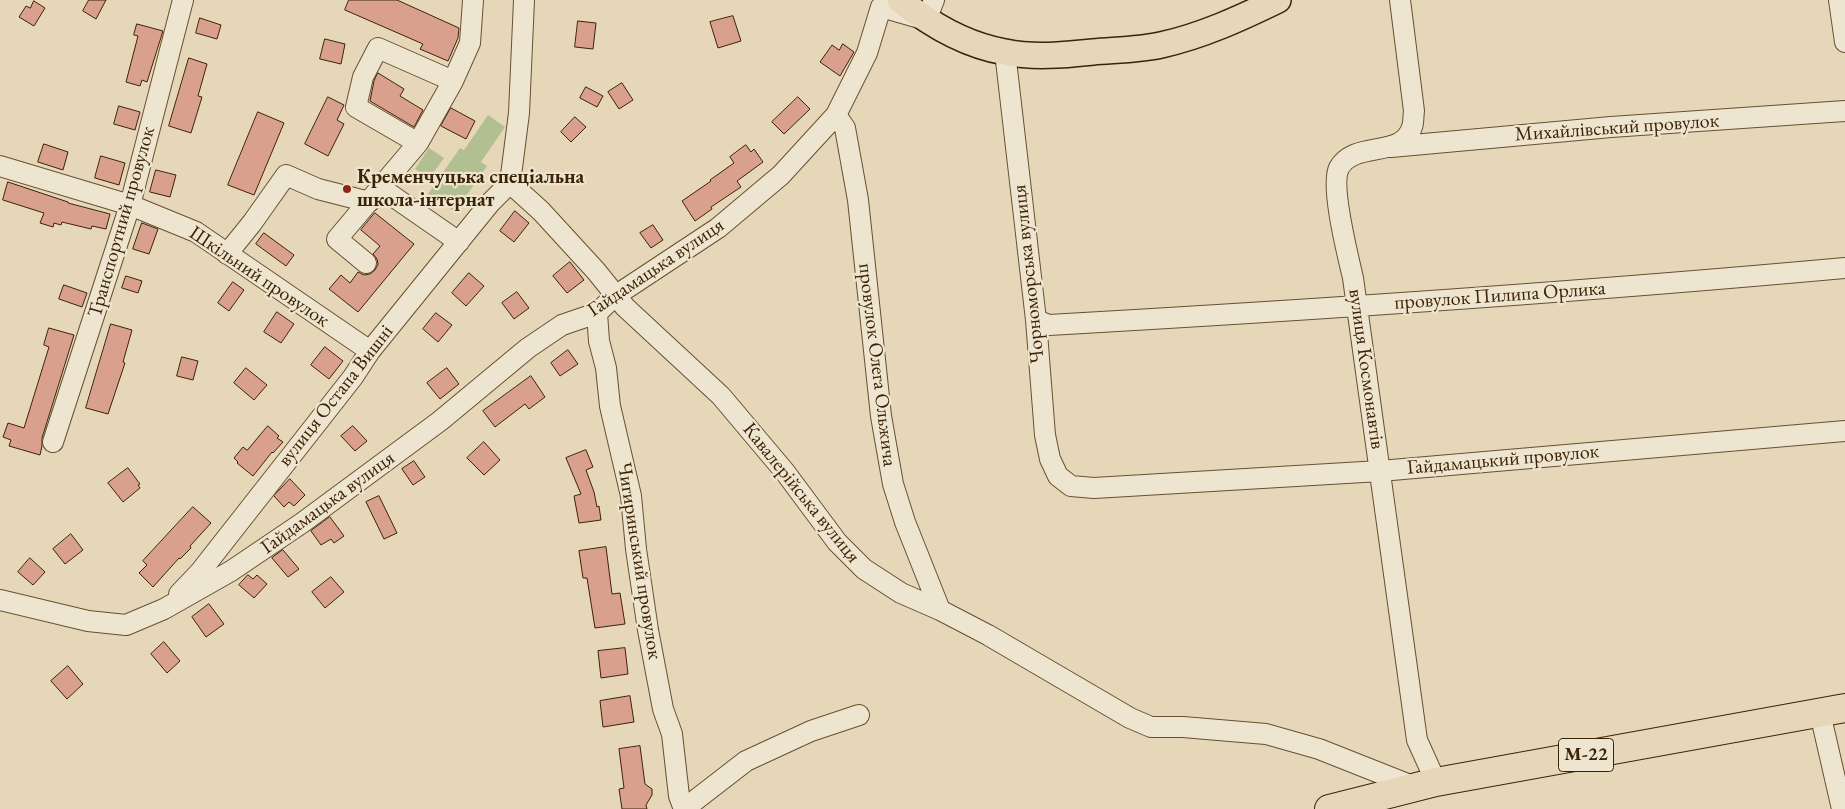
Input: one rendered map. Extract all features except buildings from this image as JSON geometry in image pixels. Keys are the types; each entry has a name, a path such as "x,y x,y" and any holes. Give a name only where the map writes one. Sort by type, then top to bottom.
{"highway":[{"name":"М-22","path":"1329,809 1426,784 1832,710"}],"main road":[{"path":"888,2 930,10 955,36 979,46 1005,52 1033,55 1062,55 1160,45 1240,19 1275,1"}],"street":[{"name":"Транспортний провулок","path":"54,442 130,205 183,0"},
{"path":"366,263 337,240 418,144 453,81 470,43 473,0"},
{"path":"510,183 519,113 524,0"},
{"name":"вулиця Космонавтів","path":"1400,0 1410,80 1412,127 1408,135 1390,147 1359,152 1348,158 1339,168 1337,195 1344,243 1353,278 1417,740 1426,784"},
{"path":"1839,0 1845,42"},
{"name":"Гайдамацька вулиця","path":"0,600 88,621 126,625 164,609 231,571 302,523 440,421 528,348 562,325 597,313 615,296 718,228 781,175 836,115 867,53 888,2"},
{"path":"418,144 356,107 363,77 378,48 453,81"},
{"name":"Чорноморська вулиця","path":"1005,52 1036,320 1045,435 1050,459 1058,476 1072,486"},
{"name":"Михайлівський провулок","path":"1390,147 1611,127 1845,111"},
{"name":"провулок Олега Ольжича","path":"836,115 844,128 858,200 881,416 894,484 905,522 940,610"},
{"name":"Шкільний провулок","path":"0,166 130,205 196,232 370,351"},
{"path":"227,254 286,175 318,189 375,195 458,242"},
{"name":"вулиця Остапа Вишні","path":"164,609 200,572 353,377 370,351 490,203 510,183"},
{"name":"Кавалерійська вулиця","path":"510,183 541,211 596,271 615,296 721,396 785,472 837,542 864,569 901,592 988,635 1130,718 1151,727 1202,728 1266,734 1426,784"},
{"name":"провулок Пилипа Орлика","path":"1036,320 1049,325 1356,307 1553,293 1845,268"},
{"name":"Чигиринський провулок","path":"597,313 599,341 606,368 610,406 631,496 636,549 648,630 663,709 672,734 678,787 684,809"},
{"name":"Гайдамацький провулок","path":"1072,486 1094,488 1380,471 1845,431"},
{"path":"1832,710 1842,809"},
{"path":"684,809 746,761 811,731 859,715"}],"green space":[{"path":"488,115 505,127 481,162 487,166 455,212 428,194 460,148 464,150"},
{"path":"429,148 444,158 429,179 415,169"}],"place":[{"name":"Кременчуцька спеціальна школа-інтернат","path":"347,189"}]}
